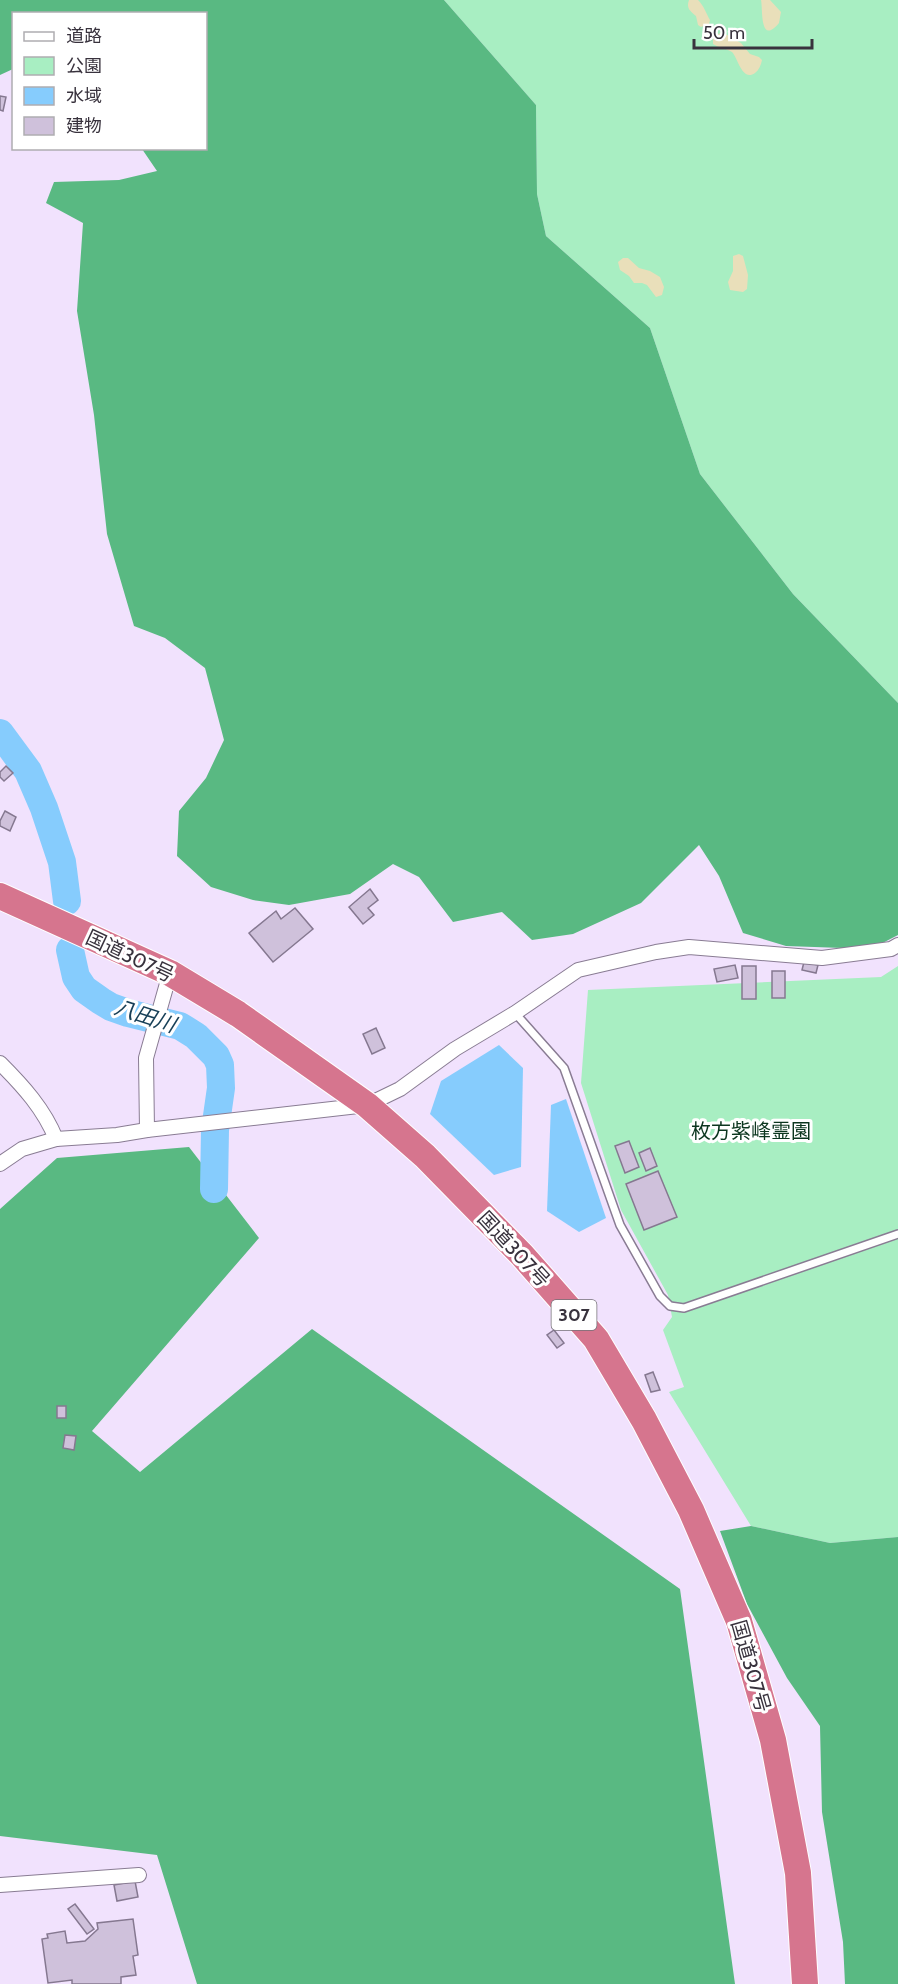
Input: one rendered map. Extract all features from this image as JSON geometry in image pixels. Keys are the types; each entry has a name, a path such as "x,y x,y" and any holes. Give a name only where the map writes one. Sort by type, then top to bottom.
{"highway":[{"name":"国道307号","path":"0,896 170,974 238,1014 367,1105 441,1172 522,1255 596,1339 644,1420 691,1510 739,1621 773,1740 798,1873 805,1984"}],"street":[{"path":"0,1164 22,1149 56,1139 117,1135 367,1105 400,1089 455,1048 515,1013 578,970 688,947 822,957 891,949 898,945"},
{"path":"147,1130 146,1058 170,974"},
{"path":"0,1063 26,1089 50,1122 56,1139"},
{"path":"0,1885 139,1875"}],"lane":[{"path":"515,1013 564,1068 620,1225 660,1296 670,1306 684,1308 898,1234"}],"green space":[{"path":"0,0 444,0 536,105 537,194 546,236 650,328 700,474 793,594 898,703 898,935 871,949 786,946 743,933 719,876 699,845 641,903 573,934 532,940 502,912 453,922 419,877 393,864 350,894 289,905 253,900 211,887 177,856 179,811 206,778 224,740 205,668 165,638 134,626 107,534 94,415 77,311 83,223 46,203 54,182 119,180 157,171 143,150 207,150 207,12 12,12 12,69 0,75"},
{"path":"444,0 898,0 898,703 793,594 700,474 650,328 546,236 537,194 536,105"},
{"name":"枚方紫峰霊園","path":"898,966 898,1537 830,1543 751,1526 669,1392 684,1387 663,1330 672,1317 668,1295 621,1210 581,1083 588,990 881,977"},
{"path":"189,1147 259,1238 92,1431 140,1472 312,1329 680,1589 735,1984 197,1984 157,1855 0,1836 0,1209 57,1158"},
{"path":"751,1526 830,1543 898,1537 898,1984 845,1984 843,1942 822,1812 820,1726 787,1678 747,1604 720,1531"}],"sand":[{"path":"689,0 700,2 710,20 709,24 701,27 698,25 696,16 688,7"},
{"path":"761,0 770,0 781,12 779,23 768,31 763,23"},
{"path":"722,32 741,43 750,54 762,60 755,73 751,75 744,72 732,52 713,44 713,37"},
{"path":"739,254 743,256 748,275 747,289 743,292 730,290 728,282 733,271 733,256"},
{"path":"623,258 628,258 639,268 660,277 664,287 662,295 656,297 647,285 634,283 620,270 618,262"}],"water":[{"path":"499,1045 523,1068 521,1167 494,1175 430,1114 441,1081"},
{"path":"566,1099 606,1218 579,1232 547,1211 551,1105"}],"building":[{"path":"0,96 6,97 3,111 0,110"},
{"path":"6,766 13,773 4,781 0,777 0,772"},
{"path":"5,811 16,817 10,831 0,826"},
{"path":"370,889 378,900 368,908 374,915 363,924 349,907"},
{"path":"295,908 313,929 273,962 249,933 276,911 281,919"},
{"path":"804,962 818,965 816,973 802,970"},
{"path":"735,965 738,978 717,982 714,969"},
{"path":"742,966 756,966 756,999 742,999"},
{"path":"772,971 785,971 785,998 772,998"},
{"path":"376,1028 385,1048 372,1054 363,1034"},
{"path":"629,1141 639,1167 625,1173 615,1146"},
{"path":"650,1148 657,1166 646,1171 639,1153"},
{"path":"658,1171 677,1217 644,1230 626,1184"},
{"path":"554,1330 564,1343 557,1348 547,1335"},
{"path":"653,1372 660,1390 651,1392 645,1375"},
{"path":"57,1406 66,1406 66,1418 57,1418"},
{"path":"65,1435 76,1436 74,1450 63,1448"},
{"path":"135,1881 138,1897 117,1901 114,1885"},
{"path":"75,1904 94,1929 87,1934 68,1909"},
{"path":"133,1919 138,1955 133,1956 136,1975 121,1977 121,1984 72,1984 72,1980 48,1983 42,1939 48,1938 47,1934 65,1931 67,1943 85,1941 98,1929 97,1923"}],"waterway":[{"name":"八田川","path":"0,733 28,771 44,808 62,862 67,901"},
{"name":"八田川","path":"70,950 76,977 84,989 111,1007 180,1026 196,1036 216,1056 220,1065 221,1088 215,1130 214,1189"}]}
